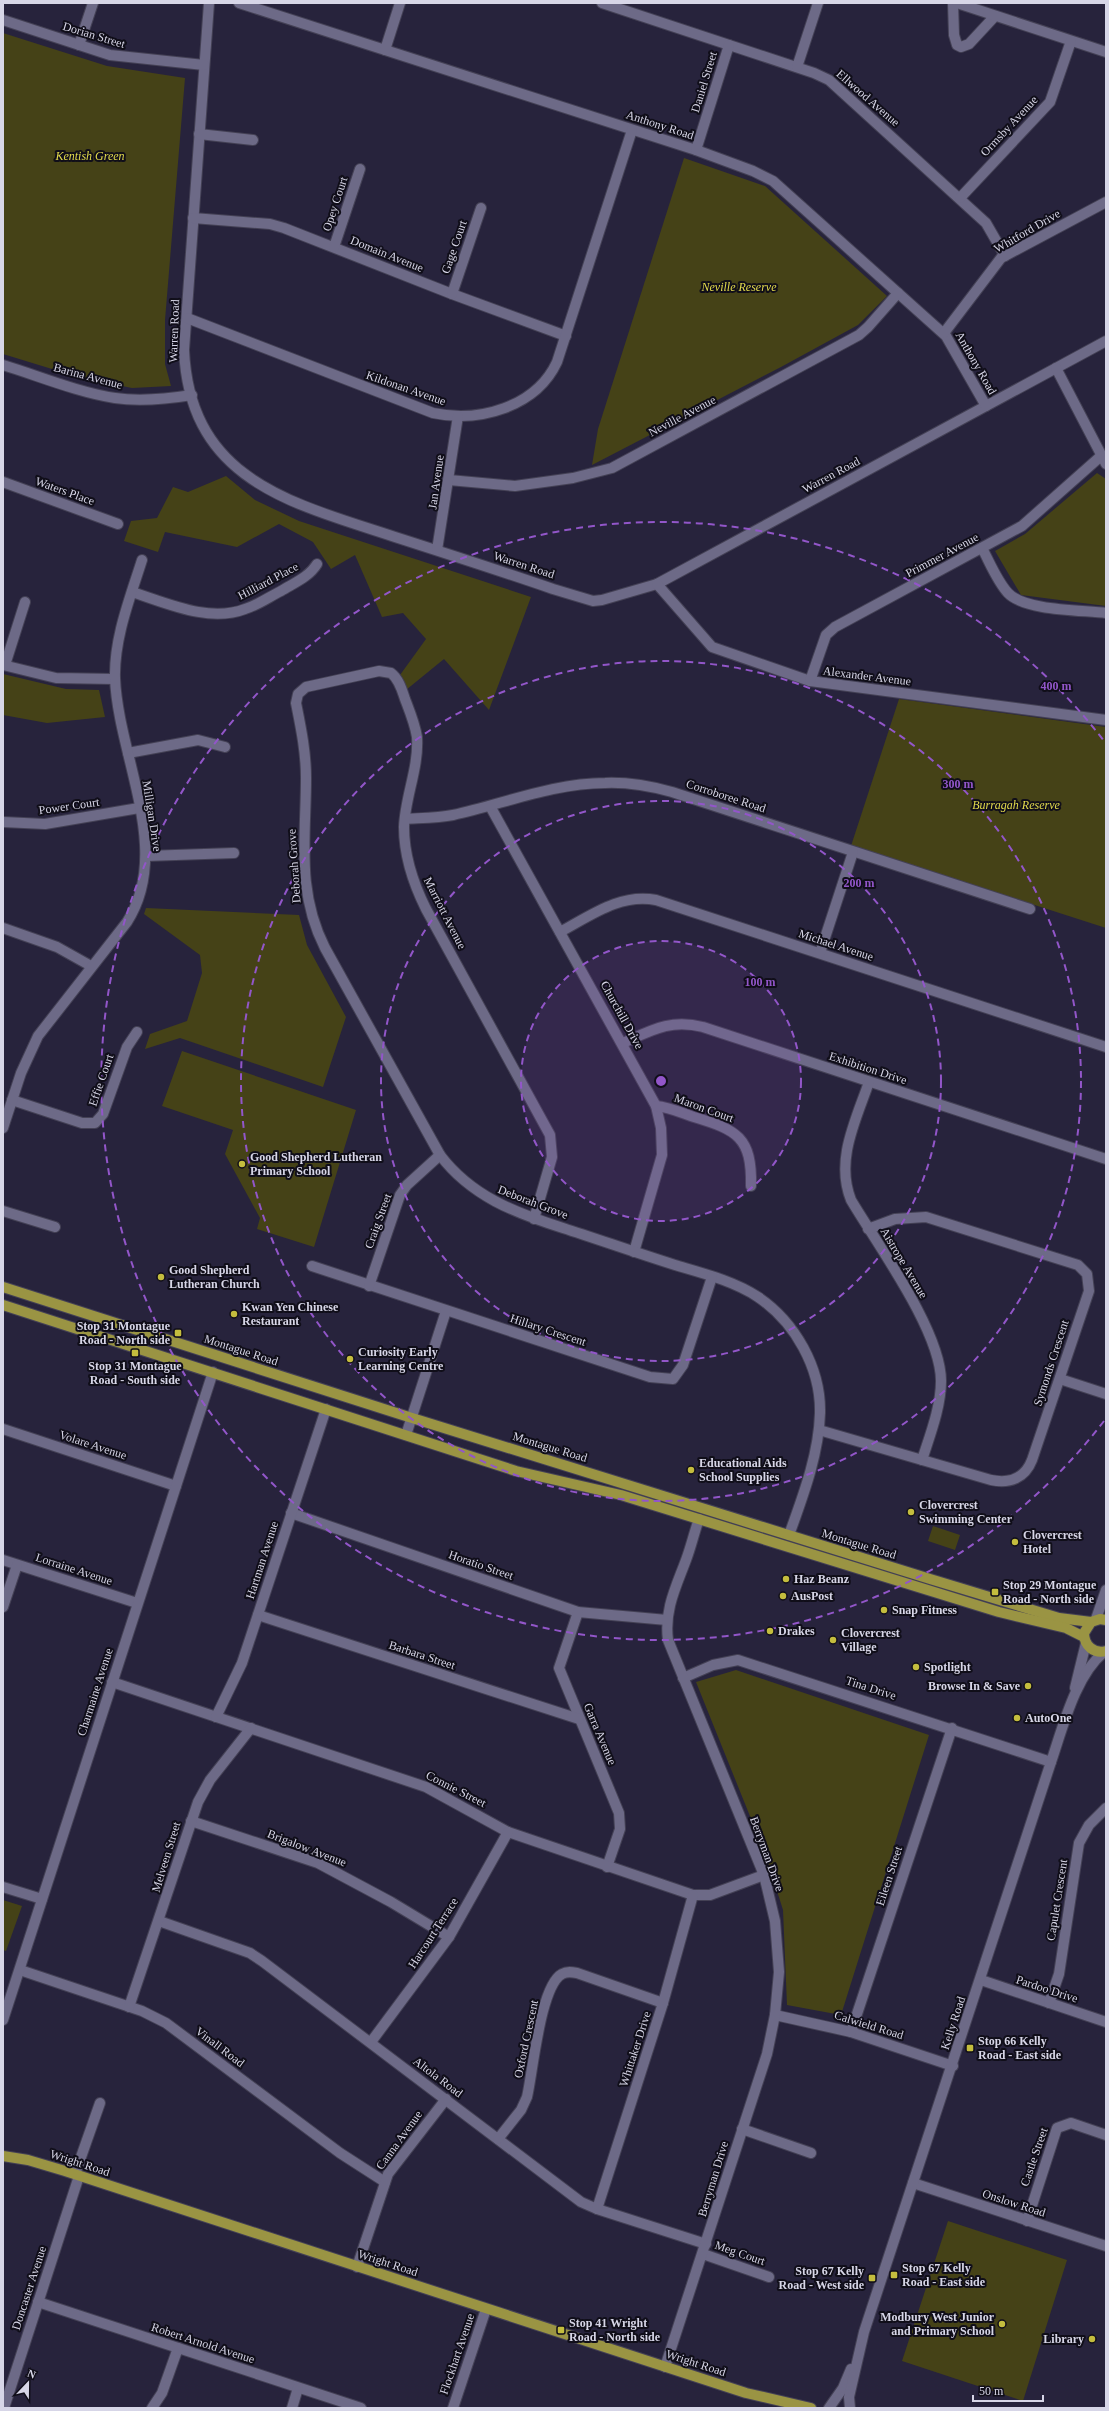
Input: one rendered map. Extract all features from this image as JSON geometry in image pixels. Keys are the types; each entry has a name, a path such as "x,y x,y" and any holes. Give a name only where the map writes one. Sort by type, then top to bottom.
{"main road":[{"name":"Montague Road","path":"3,1287 412,1418 700,1514 786,1546 999,1612 1066,1628 1085,1640 1092,1649 1105,1651"},
{"name":"Montague Road","path":"3,1305 516,1471 789,1535 1048,1615 1074,1621 1098,1620"},
{"path":"213,1372 218,1356"},
{"path":"786,1546 789,1535"},
{"path":"1085,1640 1086,1627 1098,1620"},
{"name":"Wright Road","path":"3,2156 28,2160 77,2175 764,2399 811,2408"},
{"name":"Wright Road","path":"764,2399 779,2408"}],"street":[{"path":"79,45 93,3"},
{"name":"Warren Road","path":"209,3 193,218 185,361 192,395 202,423 221,451 241,472 264,488 297,505 593,601 610,598 657,584 1106,341"},
{"name":"Anthony Road","path":"239,3 696,150 753,171 781,186 898,294 944,333 986,406"},
{"path":"385,50 400,3"},
{"name":"Ellwood Avenue","path":"602,3 797,67 829,80 990,227 1005,256"},
{"path":"797,67 818,3"},
{"path":"953,3 954,35 957,45 961,47 969,44 995,16"},
{"path":"957,3 976,6 995,16 1106,52"},
{"name":"Dorian Street","path":"3,20 79,45 127,58 204,65"},
{"name":"Ormsby Avenue","path":"960,198 1050,102 1071,41"},
{"name":"Daniel Street","path":"696,150 729,45"},
{"name":"Kildonan Avenue","path":"187,318 433,413 458,416 495,411 530,394 543,384 551,374 566,336 632,130"},
{"path":"199,134 253,140"},
{"name":"Opey Court","path":"334,248 360,169"},
{"name":"Whitford Drive","path":"944,333 996,264 1005,256 1106,202"},
{"name":"Gage Court","path":"452,294 481,208"},
{"name":"Domain Avenue","path":"193,218 277,226 452,294 566,336"},
{"name":"Neville Avenue","path":"449,480 515,486 573,478 612,468 859,335 898,294"},
{"name":"Barina Avenue","path":"3,365 80,390 116,398 150,399 192,395"},
{"path":"1056,368 1103,460"},
{"name":"Jan Avenue","path":"437,550 458,416"},
{"name":"Primmer Avenue","path":"810,681 826,635 835,627 982,548 1030,520 1103,460"},
{"name":"Waters Place","path":"3,482 118,524"},
{"path":"982,548 1003,586 1018,601 1033,605 1106,613"},
{"path":"25,602 4,665 56,678 115,679 120,633 142,560"},
{"name":"Hilliard Place","path":"132,592 201,613 229,613 245,609 260,602 309,574 317,564"},
{"name":"Alexander Avenue","path":"657,584 712,647 810,681 1106,720"},
{"name":"Marriott Avenue","path":"298,694 302,689 313,685 379,671 391,673 395,676 413,719 417,737 416,759 405,819 408,862 420,898 550,1136 552,1157 534,1219"},
{"name":"Milligan Drive","path":"3,1128 25,1061 38,1036 135,910 145,879 146,856 139,808 115,679"},
{"name":"Deborah Grove","path":"298,694 296,703 305,753 306,779 303,844 306,882 315,928 332,962 440,1155 456,1175 482,1195 534,1219 712,1276 758,1297 779,1317 803,1345 813,1367 818,1384 820,1412 819,1430 807,1480 789,1535"},
{"path":"128,753 195,740 224,747"},
{"name":"Corroboree Road","path":"405,819 452,815 562,789 594,784 636,785 672,792 853,852 1030,908"},
{"name":"Churchill Drive","path":"490,806 623,1043 656,1106 662,1134 662,1155 634,1252"},
{"name":"Power Court","path":"3,822 45,824 139,808"},
{"path":"146,856 234,852"},
{"path":"820,953 853,852"},
{"name":"Michael Avenue","path":"560,932 613,904 631,899 647,898 1106,1047"},
{"path":"3,928 57,947 91,966"},
{"name":"Exhibition Drive","path":"623,1043 665,1025 694,1025 1106,1159"},
{"name":"Effie Court","path":"12,1100 82,1123 94,1123 103,1114 127,1046 137,1032"},
{"name":"Aistrope Avenue","path":"869,1082 850,1139 844,1164 848,1191 868,1229 919,1313 940,1369 939,1398 922,1460"},
{"name":"Maron Court","path":"656,1106 674,1110 732,1130 742,1141 750,1160 750,1186"},
{"name":"Craig Street","path":"369,1286 400,1195 411,1181 440,1155"},
{"path":"3,1211 55,1227"},
{"name":"Symonds Crescent","path":"819,1430 1000,1482 1020,1477 1029,1469 1089,1291 1088,1280 1083,1269 1078,1265 926,1217 895,1219 868,1229"},
{"name":"Hillary Crescent","path":"312,1266 369,1286 650,1377 670,1380 677,1376 683,1365 712,1276"},
{"path":"406,1435 446,1311"},
{"name":"Charmaine Avenue","path":"3,2020 213,1372"},
{"path":"1060,1379 1106,1394"},
{"name":"Hartman Avenue","path":"216,1717 238,1674 326,1409"},
{"name":"Volare Avenue","path":"3,1429 176,1486"},
{"name":"Horatio Street","path":"291,1514 578,1612 667,1620"},
{"name":"Berryman Drive","path":"666,2367 767,2054 775,2015 779,1955 775,1921 764,1875 670,1646 667,1620 670,1602 687,1559 700,1514"},
{"name":"Lorraine Avenue","path":"3,1560 137,1603"},
{"path":"3,1607 17,1565"},
{"path":"1098,1620 1106,1590"},
{"name":"Garra Avenue","path":"578,1612 559,1668 621,1819 620,1829 607,1867"},
{"name":"Barbara Street","path":"258,1615 579,1719"},
{"name":"Kelly Road","path":"850,2408 850,2397 864,2332 953,2066 1051,1762 1075,1694 1085,1640"},
{"name":"Kelly Road","path":"1075,1694 1091,1665 1105,1651"},
{"name":"Tina Drive","path":"683,1678 724,1662 738,1660 952,1728 1051,1762"},
{"name":"Connie Street","path":"112,1682 426,1787 508,1832 607,1867 693,1895 710,1895 764,1875"},
{"name":"Melveen Street","path":"129,2007 160,1922 198,1802 210,1780 251,1728"},
{"name":"Eileen Street","path":"851,2032 952,1728"},
{"name":"Capulet Crescent","path":"1049,2003 1059,1974 1079,1843 1089,1824 1106,1808"},
{"name":"Brigalow Avenue","path":"191,1821 322,1865 391,1902 449,1937"},
{"name":"Harcourt Terrace","path":"371,2042 449,1937 508,1832"},
{"path":"3,1887 42,1899"},
{"name":"Whittaker Drive","path":"597,2209 663,2003 693,1895"},
{"name":"Altola Road","path":"160,1922 255,1956 371,2042 573,2196 597,2209 706,2244"},
{"name":"Vinall Road","path":"20,1970 129,2007 166,2023 340,2153 385,2182"},
{"name":"Oxford Crescent","path":"498,2139 524,2104 544,2008 554,1983 562,1974 566,1972 577,1973 663,2003"},
{"name":"Pardoo Drive","path":"981,1980 1106,2022"},
{"name":"Calwield Road","path":"775,2015 851,2032 953,2066"},
{"name":"Canna Avenue","path":"357,2267 385,2182 400,2156 446,2099"},
{"name":"Doncaster Avenue","path":"4,2408 100,2103"},
{"name":"Castle Street","path":"1026,2221 1057,2128 1071,2123 1106,2135"},
{"path":"742,2130 811,2153"},
{"name":"Onslow Road","path":"913,2183 1106,2246"},
{"name":"Meg Court","path":"702,2254 769,2276"},
{"name":"Robert Arnold Avenue","path":"38,2302 361,2408"},
{"name":"Flockhart Avenue","path":"453,2408 486,2309"},
{"path":"152,2408 162,2393 178,2348"},
{"name":"Kelly Road","path":"829,2408 843,2388 858,2359"},
{"path":"292,2408 298,2388"}],"green space":[{"name":"Kentish Green","path":"3,33 107,66 185,78 165,320 165,364 171,386 132,388 78,377 3,354"},
{"name":"Neville Reserve","path":"684,158 765,186 887,296 858,325 781,367 592,465 598,429"},
{"path":"1097,473 1106,479 1106,606 1021,595 995,551 1025,534"},
{"path":"226,476 255,500 299,521 531,597 489,710 444,659 406,690 400,675 426,639 403,613 382,617 355,555 331,569 313,542 279,524 237,547 165,532 158,552 124,541 131,521 157,518 173,487 188,492"},
{"path":"3,674 66,689 99,690 105,717 47,723 3,715"},
{"name":"Burragah Reserve","path":"899,699 1106,727 1106,928 851,846"},
{"path":"146,908 299,915 307,945 346,1017 323,1087 180,1038 145,1049 150,1034 187,1021 202,973 200,955 144,914"},
{"path":"182,1051 356,1110 314,1247 257,1229 260,1218 225,1154 233,1130 162,1106"},
{"path":"933,1526 960,1535 955,1550 928,1541"},
{"path":"736,1670 929,1735 841,2015 787,2005 783,1910 766,1856 696,1682"},
{"path":"3,1900 22,1906 6,1951 3,1950"},
{"path":"948,2221 1067,2260 1023,2401 902,2361"}],"place":[{"name":"Good Shepherd Lutheran Primary School","path":"242,1164"},
{"name":"Good Shepherd Lutheran Church","path":"161,1277"},
{"name":"Kwan Yen Chinese Restaurant","path":"234,1314"},
{"name":"Stop 31 Montague Road - North side","path":"178,1333"},
{"name":"Stop 31 Montague Road - South side","path":"135,1353"},
{"name":"Curiosity Early Learning Centre","path":"350,1359"},
{"name":"Educational Aids School Supplies","path":"691,1470"},
{"name":"Clovercrest Swimming Center","path":"911,1512"},
{"name":"Clovercrest Hotel","path":"1015,1542"},
{"name":"Haz Beanz","path":"786,1579"},
{"name":"Stop 29 Montague Road - North side","path":"995,1592"},
{"name":"AusPost","path":"783,1596"},
{"name":"Snap Fitness","path":"884,1610"},
{"name":"Drakes","path":"770,1631"},
{"name":"Clovercrest Village","path":"833,1640"},
{"name":"Spotlight","path":"916,1667"},
{"name":"Browse In & Save","path":"1028,1686"},
{"name":"AutoOne","path":"1017,1718"},
{"name":"Stop 66 Kelly Road - East side","path":"970,2048"},
{"name":"Stop 67 Kelly Road - East side","path":"894,2275"},
{"name":"Stop 67 Kelly Road - West side","path":"872,2278"},
{"name":"Modbury West Junior and Primary School","path":"1002,2324"},
{"name":"Stop 41 Wright Road - North side","path":"561,2330"},
{"name":"Library","path":"1092,2339"}]}
